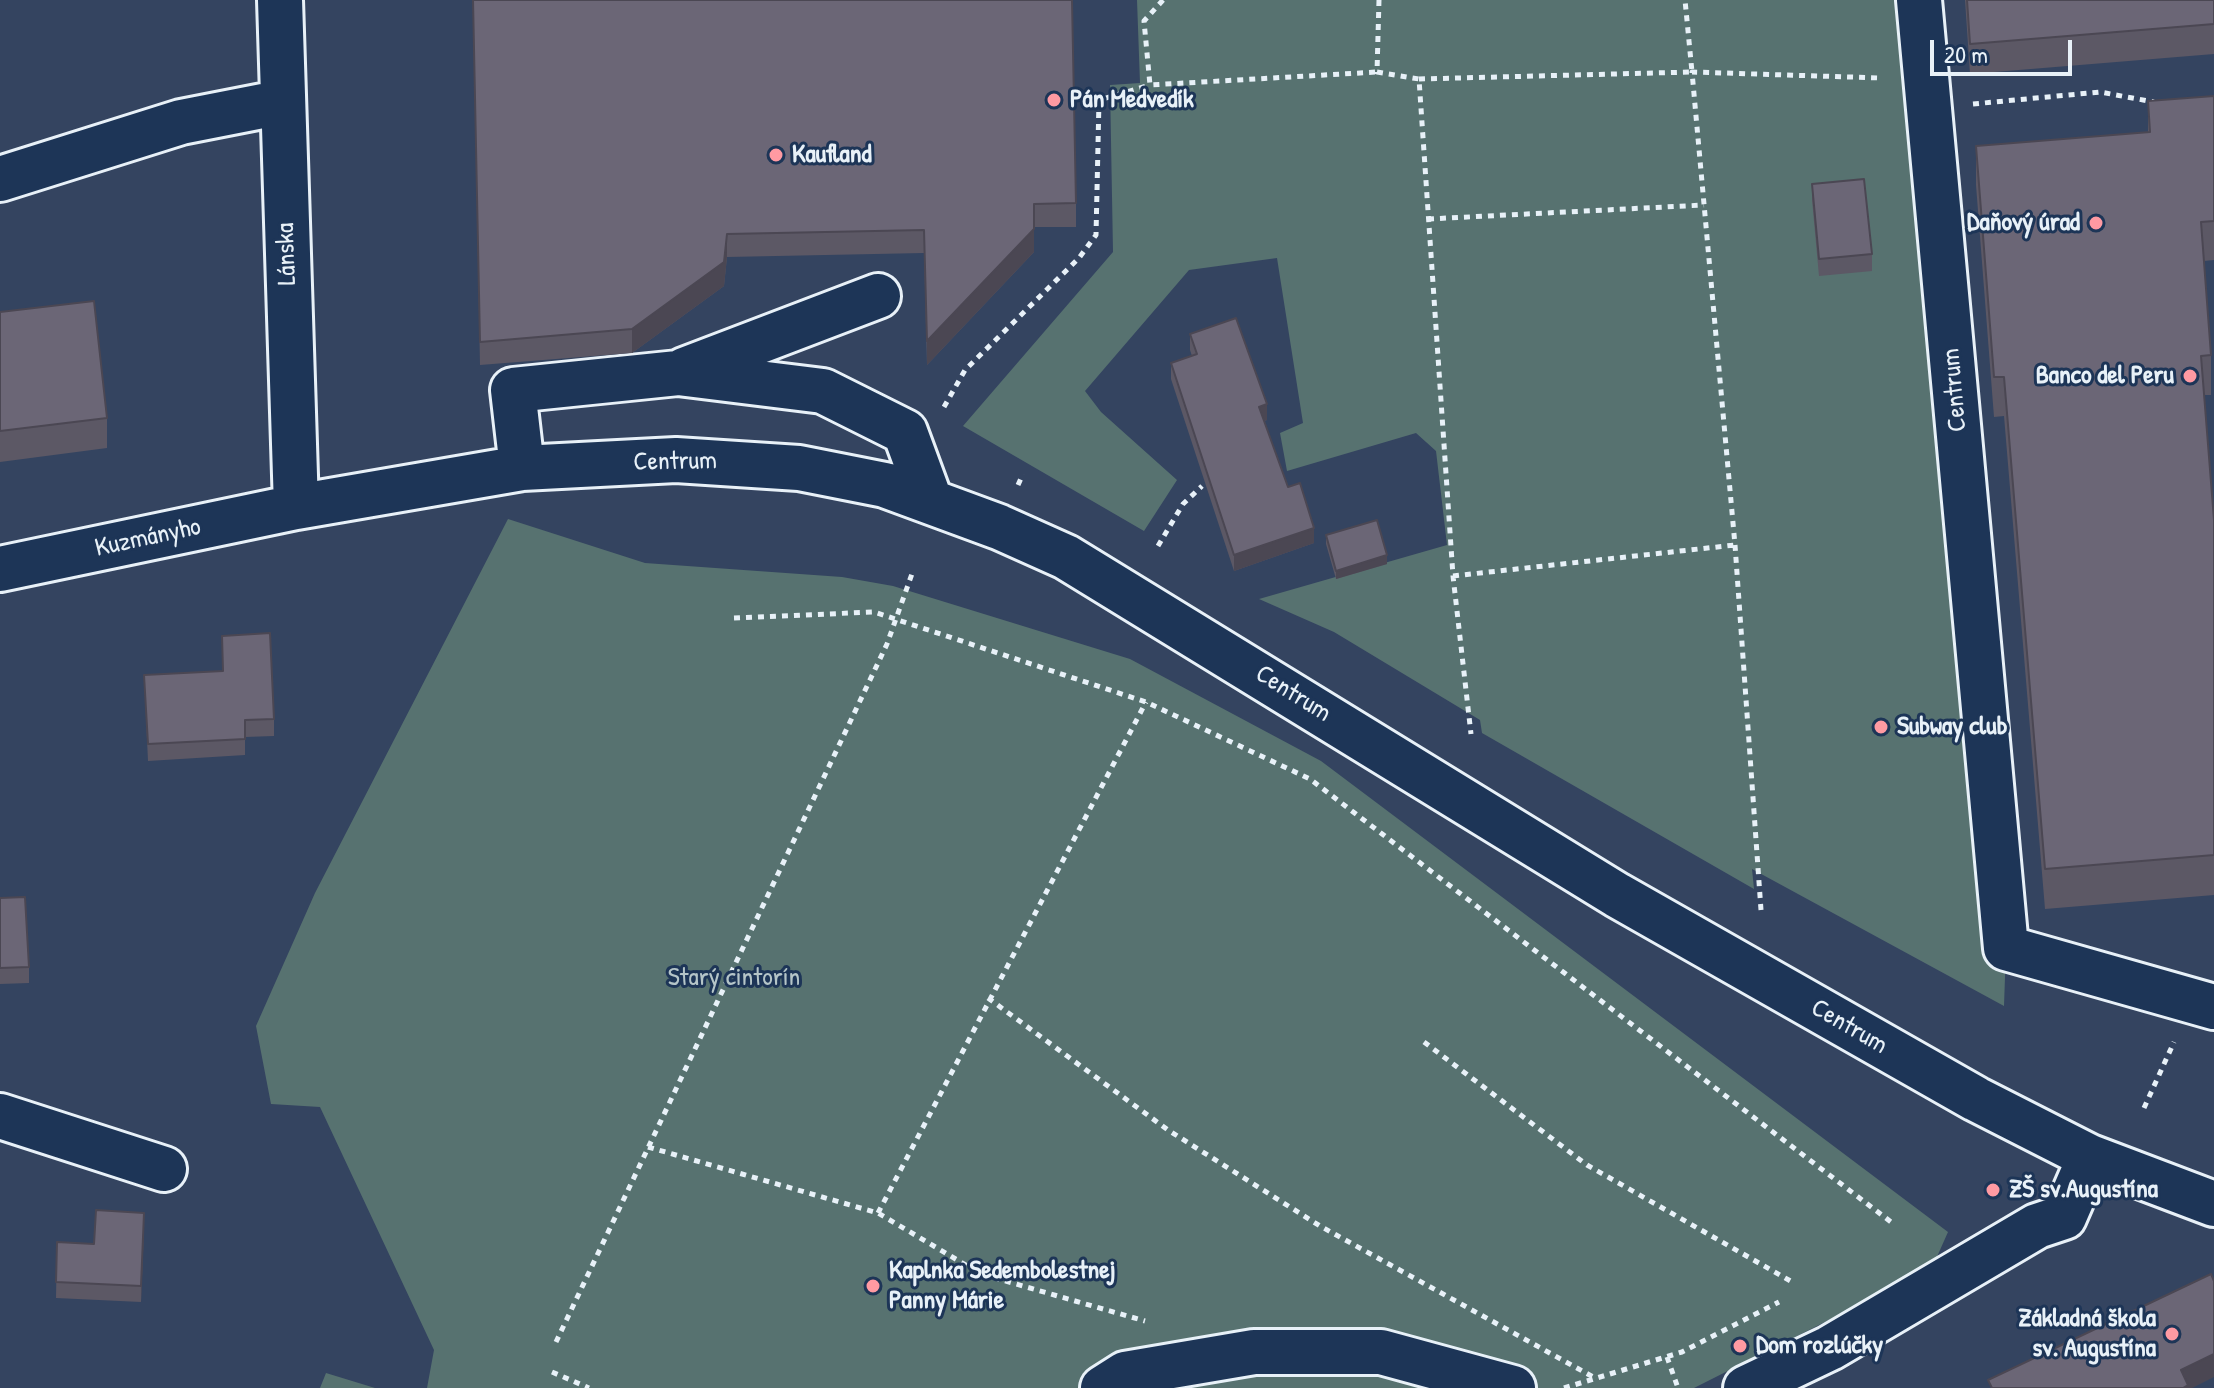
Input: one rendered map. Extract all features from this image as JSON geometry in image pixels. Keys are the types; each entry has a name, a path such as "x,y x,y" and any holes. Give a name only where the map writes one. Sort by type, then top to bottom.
{"street":[{"name":"Lánska","path":"280,0 296,507"},
{"name":"Centrum","path":"1919,0 2006,948 2214,1007"},
{"path":"0,179 181,122 283,102"},
{"path":"678,373 878,296"},
{"path":"522,468 513,390 678,373 823,391 905,432 930,500"},
{"name":"Centrum","path":"296,507 522,468 676,460 763,464 885,485 930,500 1066,557 1617,895 1976,1099 2090,1157 2214,1204"},
{"name":"Kuzmányho","path":"0,569 296,507"},
{"path":"0,1116 164,1169"},
{"path":"1746,1388 1830,1348 1950,1257 2064,1217 2090,1157"},
{"path":"1103,1388 1125,1374 1254,1352 1381,1352 1513,1388"}],"path":[{"path":"1150,85 1144,21 1163,0"},
{"path":"1377,72 1379,0"},
{"path":"1685,0 1735,545 1761,910"},
{"path":"940,414 965,370 1079,258 1096,235 1099,100 1150,85 1377,72 1419,79 1692,72 1927,94 2100,92 2156,103"},
{"path":"1419,79 1453,576 1471,734"},
{"path":"1428,219 1704,205"},
{"path":"1158,546 1183,504 1202,486"},
{"path":"1453,576 1735,545"},
{"path":"556,1342 897,619 913,571"},
{"path":"734,618 874,612 1146,702 1310,779 1891,1222"},
{"path":"878,1213 988,998 1146,702"},
{"path":"988,998 1168,1130 1307,1218 1595,1378"},
{"path":"1424,1042 1587,1165 1794,1283"},
{"path":"648,1147 878,1213 981,1274 1148,1322"},
{"path":"1564,1388 1667,1357 1779,1302"},
{"path":"1667,1357 1678,1388"},
{"path":"552,1372 589,1388"}],"green space":[{"path":"1137,0 1919,0 2006,948 2004,1006 1752,869 1754,889 1482,733 1480,720 1334,632 1259,599 1447,545 1436,451 1416,433 1287,471 1280,433 1303,423 1277,258 1189,270 1085,391 1101,412 1177,480 1144,531 963,426 1113,252 1110,85 1140,83"},
{"name":"Starý cintorín","path":"508,519 645,563 842,577 893,586 1130,659 1321,761 1948,1232 1932,1268 1694,1388 427,1388 434,1350 320,1107 271,1104 256,1026 315,893"},
{"path":"326,1373 375,1388 320,1388"}],"building":[{"name":"Kaufland","path":"473,0 1072,0 1076,203 1034,204 1034,229 927,341 924,230 727,234 724,262 632,329 480,342"},
{"path":"1967,0 2214,0 2214,24 1970,44"},
{"path":"2214,96 2214,221 2201,222 2211,355 2201,356 2214,520 2214,855 2045,869 2004,377 1994,377 1976,146 2150,132 2148,101"},
{"path":"1864,179 1872,254 1819,259 1812,184"},
{"path":"94,301 107,418 0,431 0,312"},
{"path":"1236,318 1267,404 1259,407 1288,487 1300,483 1314,528 1234,555 1171,363 1197,354 1190,334"},
{"path":"1377,520 1387,555 1336,571 1326,535"},
{"path":"270,633 274,719 245,720 245,739 148,744 144,675 223,671 222,636"},
{"path":"25,897 29,967 0,968 0,898"},
{"path":"96,1210 144,1213 141,1286 56,1282 57,1242 94,1244"},
{"path":"2211,1274 2214,1281 2214,1354 2181,1370 2188,1385 2183,1388 1992,1388 1988,1380"}],"place":[{"name":"Pán Medvedík","path":"1054,100"},
{"name":"Kaufland","path":"776,155"},
{"name":"Daňový úrad","path":"2096,223"},
{"name":"Banco del Peru","path":"2190,376"},
{"name":"Subway club","path":"1881,727"},
{"name":"ZŠ sv.Augustína","path":"1993,1190"},
{"name":"Kaplnka Sedembolestnej Panny Márie","path":"873,1286"},
{"name":"Základná škola sv. Augustína","path":"2172,1334"},
{"name":"Dom rozlúčky","path":"1740,1346"}]}
